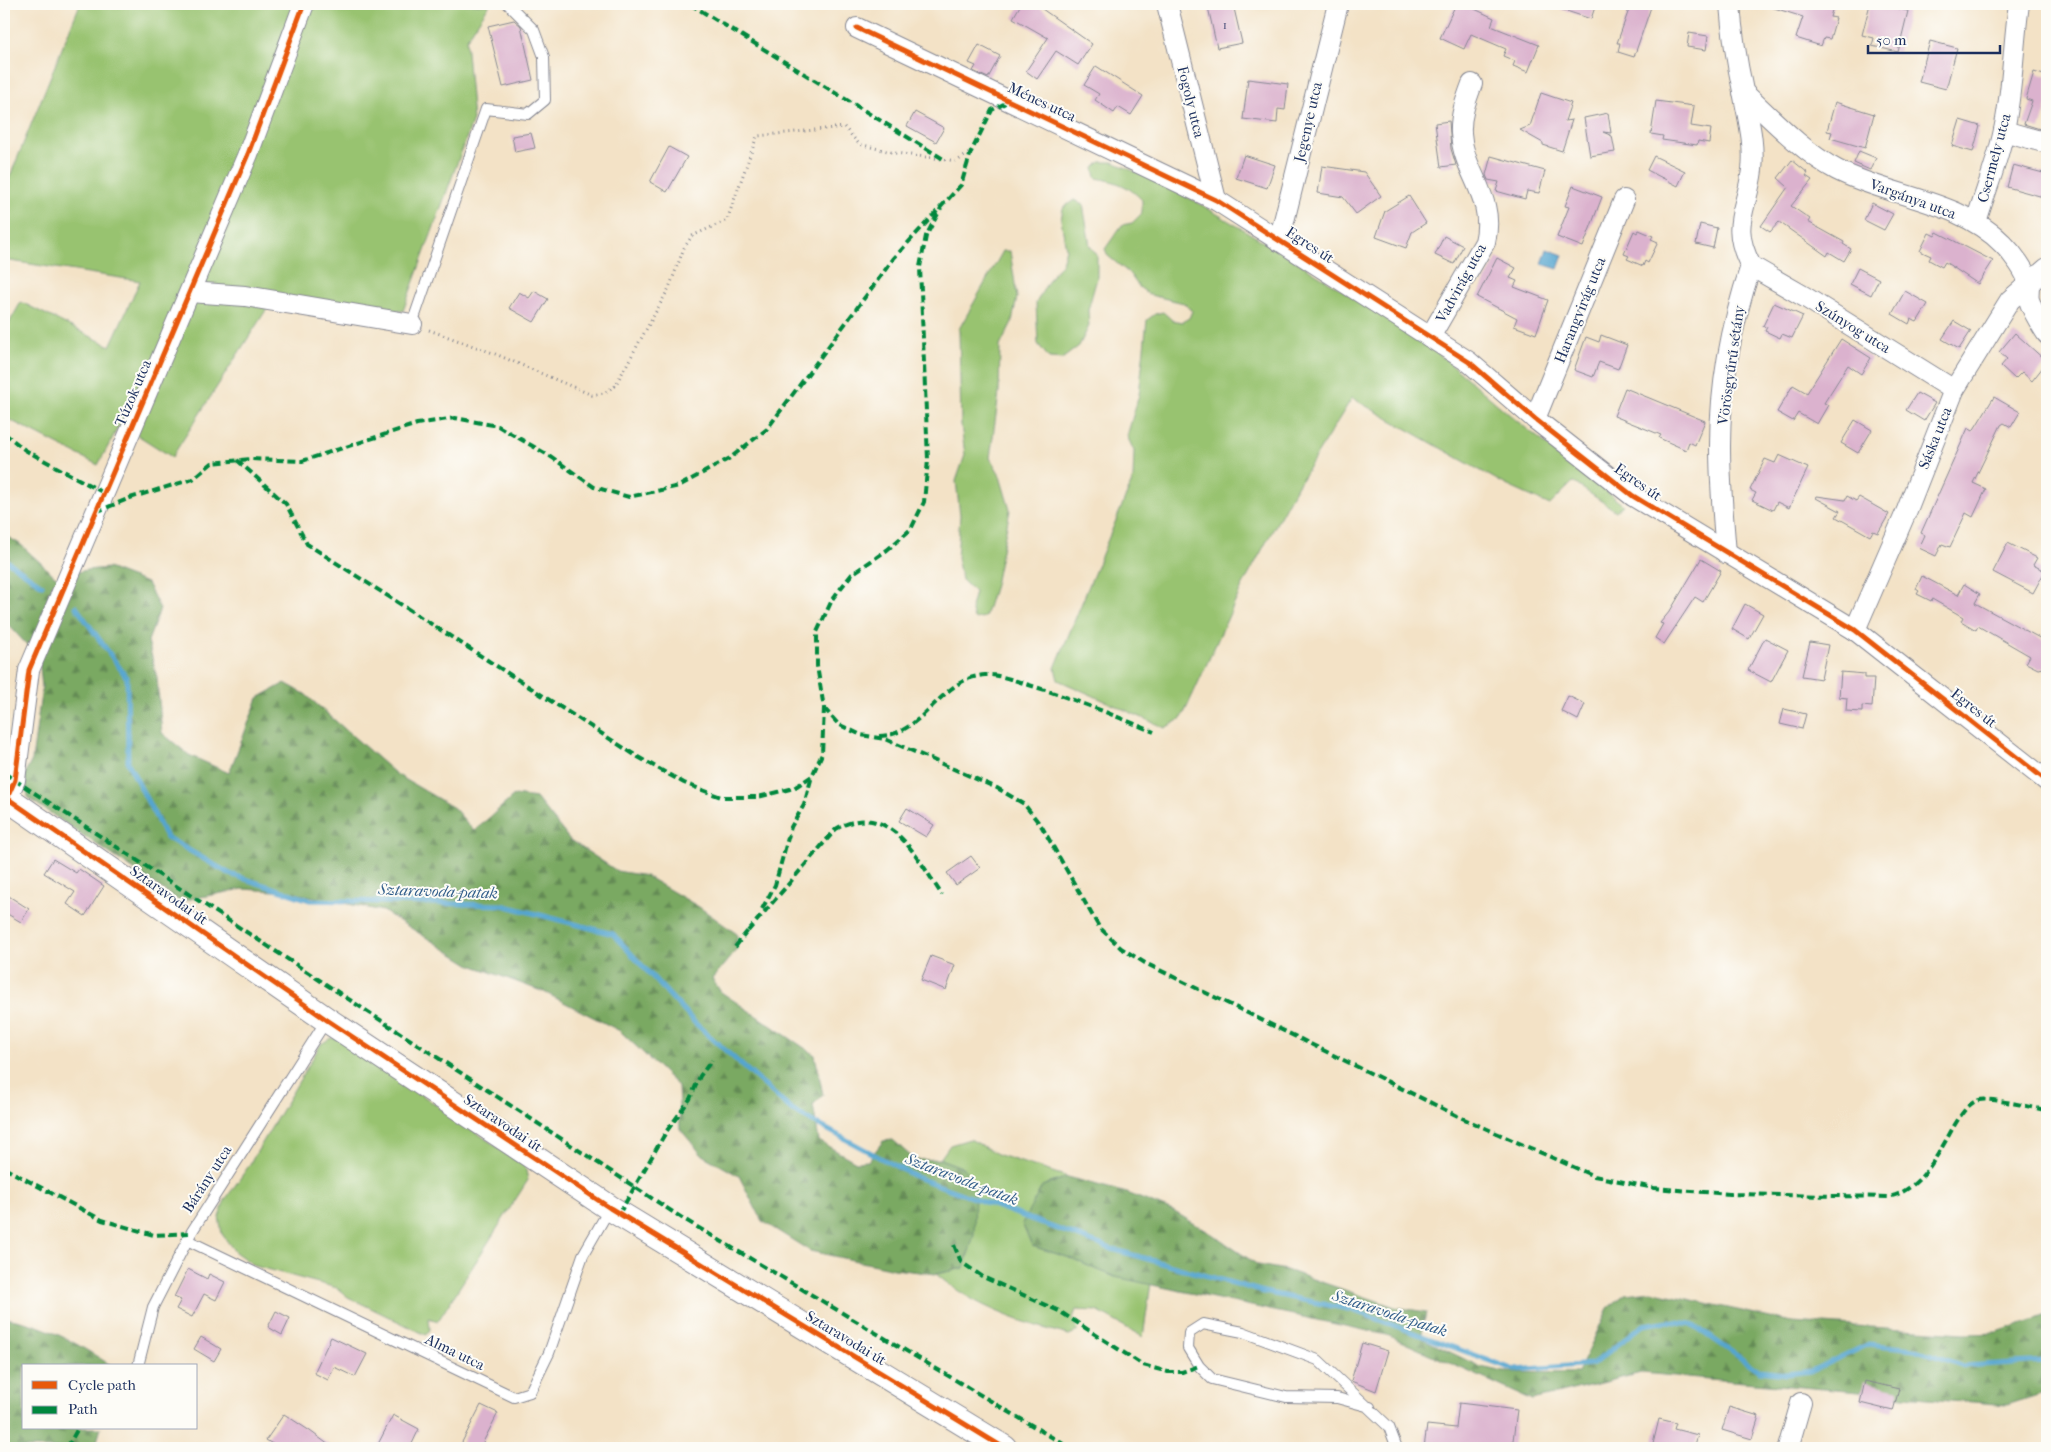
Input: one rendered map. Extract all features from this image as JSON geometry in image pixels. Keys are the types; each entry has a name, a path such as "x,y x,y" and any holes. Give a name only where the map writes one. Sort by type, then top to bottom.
{"street":[{"name":"Túzok utca","path":"6,797 15,780 29,670 248,154 304,4"},
{"name":"Fogoly utca","path":"1167,4 1216,200"},
{"name":"Jegenye utca","path":"1279,241 1338,4"},
{"path":"1726,4 1754,144 1752,172 1739,230 1743,252 1750,266"},
{"name":"Csermely utca","path":"1976,222 2004,132 2015,56 2015,30 2019,4"},
{"name":"Ménes utca","path":"857,28 1216,200"},
{"name":"Vadvirág utca","path":"1430,337 1485,242 1487,231 1486,204 1460,135 1461,118 1472,84"},
{"name":"Vargánya utca","path":"1743,92 1779,126 1837,170 1976,222 2004,245 2023,271 2029,285 2028,299 2047,334"},
{"path":"2004,132 2047,143"},
{"name":"Egres út","path":"1216,200 1470,362 1535,419 1633,496 1855,630 2047,781"},
{"name":"Harangvirág utca","path":"1535,419 1624,200"},
{"name":"Szúnyog utca","path":"1750,266 1954,390"},
{"name":"Vörösgyűrű sétány","path":"1726,553 1720,445 1731,346 1738,304 1750,266"},
{"name":"Sáska utca","path":"1855,630 1907,510 1954,390 2010,300 2047,268"},
{"path":"190,292 245,296 412,324"},
{"name":"Sztaravodai út","path":"6,797 327,1020 610,1208 1004,1448"},
{"path":"1788,1448 1801,1403"}],"lane":[{"path":"412,324 486,109 528,114 545,100 544,57 534,30 508,4"},
{"name":"Bárány utca","path":"139,1364 153,1307 187,1240 327,1020"},
{"name":"Alma utca","path":"187,1240 514,1397 530,1392 549,1353 583,1255 610,1208"},
{"path":"1370,1407 1337,1398 1286,1397 1212,1379 1199,1366 1188,1348 1189,1334 1203,1324 1243,1332 1318,1360 1370,1407 1389,1427 1397,1448"}],"path":[{"path":"412,324 493,353 592,395 604,393 615,386 670,288 684,248 692,236 727,220 757,136 844,127 859,144 895,153 957,162 972,152"}],"green space":[{"path":"80,4 490,4 466,40 473,120 403,311 268,307 172,457 120,424 98,465 4,417 4,332 21,302 110,346 140,281 4,260 4,191"},
{"path":"1100,162 1113,162 1195,201 1293,259 1426,343 1517,421 1623,505 1616,511 1573,482 1550,505 1506,485 1352,398 1293,493 1242,587 1182,718 1165,728 1058,680 1055,668 1133,479 1134,451 1127,436 1139,395 1147,320 1155,314 1163,312 1172,320 1182,322 1189,318 1192,311 1184,303 1150,295 1139,287 1129,273 1108,256 1105,249 1122,225 1132,223 1142,213 1142,200 1132,191 1121,185 1096,178 1094,168"},
{"path":"1074,200 1083,204 1090,246 1097,255 1097,278 1088,310 1089,326 1079,346 1062,359 1049,358 1038,344 1036,303 1050,278 1062,263 1066,249 1061,220 1063,208"},
{"path":"1003,251 1010,251 1017,297 1012,322 1000,346 999,393 990,458 999,473 1010,510 995,585 985,617 974,619 971,607 975,592 962,580 957,558 960,515 956,481 965,455 961,425 959,329"},
{"path":"4,535 20,544 56,577 86,570 108,568 147,583 160,609 148,641 157,678 162,733 189,755 229,773 258,698 285,683 305,694 396,774 454,808 474,831 515,795 536,798 570,840 617,871 646,876 699,907 737,934 737,949 712,979 721,992 815,1055 823,1095 813,1105 819,1141 856,1162 868,1161 883,1141 893,1140 915,1160 940,1159 964,1168 975,1188 974,1235 964,1268 936,1274 894,1269 810,1251 762,1221 739,1176 702,1155 680,1129 678,1086 620,1031 544,992 471,965 383,911 289,892 243,889 180,901 28,798 25,774 32,760 42,687 39,658 4,620"},
{"path":"331,1038 339,1038 525,1166 528,1180 438,1321 429,1318 430,1330 426,1335 348,1297 337,1288 255,1266 235,1252 222,1234 219,1217 225,1200 248,1167 321,1044"},
{"path":"970,1139 999,1155 1068,1177 1042,1186 1032,1246 1067,1257 1115,1277 1151,1283 1143,1337 1097,1311 1076,1310 1073,1318 1078,1331 1069,1335 1034,1325 982,1305 951,1286 936,1274 964,1268 964,1168 940,1159 950,1145"},
{"path":"1068,1177 1127,1193 1173,1211 1258,1265 1286,1270 1395,1307 1426,1312 1421,1338 1481,1367 1504,1372 1578,1373 1608,1308 1625,1294 1651,1291 1792,1322 1965,1333 1997,1332 2047,1315 2047,1392 2007,1405 1641,1373 1532,1400 1387,1335 1115,1277 1067,1257 1032,1246 1022,1224 1042,1186"},
{"path":"4,1318 47,1330 73,1342 109,1364 22,1364 22,1430 100,1430 95,1448 4,1448"}],"water":[{"path":"1547,249 1563,255 1558,269 1542,264"}],"building":[{"path":"1021,4 1035,4 1092,44 1078,65 1056,51 1037,79 1026,71 1048,38 1013,18"},
{"path":"1233,4 1242,43 1217,48 1208,7"},
{"path":"1456,4 1464,4 1494,18 1491,26 1539,45 1528,72 1513,66 1515,61 1503,56 1506,49 1471,34 1464,49 1440,38"},
{"path":"1554,4 1596,4 1591,19 1554,7"},
{"path":"1631,4 1652,4 1634,57 1618,52 1620,43 1617,43"},
{"path":"1771,4 1834,4 1830,17 1836,18 1830,39 1824,38 1821,46 1796,38 1803,17 1771,7"},
{"path":"1870,4 1888,4 1887,6 1908,11 1898,52 1872,46 1874,38 1862,35"},
{"path":"514,20 521,26 533,80 503,87 488,26"},
{"path":"1689,33 1708,36 1706,50 1687,47"},
{"path":"1930,41 1957,48 1946,89 1919,82"},
{"path":"979,45 1000,56 988,78 973,71 976,66 969,63"},
{"path":"1096,66 1143,96 1131,115 1118,107 1114,113 1095,100 1099,94 1084,85"},
{"path":"2034,72 2047,76 2047,106 2040,129 2024,124 2032,101 2026,99"},
{"path":"1248,79 1288,84 1285,110 1278,109 1277,123 1243,119"},
{"path":"1541,93 1571,103 1565,121 1572,120 1562,151 1543,145 1543,143 1520,130 1530,126"},
{"path":"1656,101 1694,106 1691,126 1711,129 1709,143 1698,141 1697,145 1662,140 1663,136 1651,134"},
{"path":"1835,102 1874,114 1865,148 1830,138 1832,132 1827,131"},
{"path":"915,112 944,128 936,142 907,126"},
{"path":"1608,113 1611,133 1603,132 1612,136 1615,152 1590,156 1584,118"},
{"path":"1960,120 1980,126 1973,152 1952,146"},
{"path":"1449,121 1451,149 1456,165 1441,167 1435,123"},
{"path":"531,133 535,148 515,152 512,136"},
{"path":"669,147 687,157 667,192 650,182"},
{"path":"1859,151 1876,158 1870,170 1854,163"},
{"path":"1244,155 1275,165 1267,188 1236,178"},
{"path":"1491,156 1545,171 1539,193 1527,191 1525,199 1496,191 1499,182 1488,180 1486,175"},
{"path":"1654,156 1685,171 1678,186 1647,170"},
{"path":"1792,160 1808,173 1806,176 1812,180 1791,206 1810,219 1808,222 1844,242 1843,244 1851,249 1844,261 1829,252 1827,256 1779,222 1770,232 1761,226 1788,187 1778,178"},
{"path":"2013,165 2047,174 2047,198 2007,187"},
{"path":"1322,166 1364,172 1381,196 1356,214 1343,197 1318,193"},
{"path":"1573,186 1602,197 1583,247 1557,237 1569,207 1565,206"},
{"path":"1409,196 1426,223 1412,232 1406,248 1376,237 1385,211"},
{"path":"1872,203 1893,214 1884,230 1864,220"},
{"path":"1700,224 1717,228 1713,248 1696,244"},
{"path":"1639,230 1653,236 1651,239 1658,242 1648,263 1645,261 1643,266 1627,259 1629,256 1624,254 1634,231 1637,233"},
{"path":"1937,232 1993,261 1978,284 1945,262 1942,267 1929,260 1931,256 1920,251 1929,233 1935,236"},
{"path":"1444,236 1463,246 1454,264 1435,255"},
{"path":"1497,258 1516,268 1510,278 1517,281 1514,287 1548,300 1536,334 1514,326 1517,318 1477,297"},
{"path":"1858,268 1879,279 1871,295 1850,284"},
{"path":"534,291 548,299 534,322 509,308 519,292 529,298"},
{"path":"1905,291 1928,304 1917,322 1911,319 1909,324 1892,314"},
{"path":"1774,303 1803,316 1792,338 1782,334 1780,338 1765,331 1767,327 1763,326"},
{"path":"1954,321 1971,331 1959,349 1942,339"},
{"path":"2015,333 2047,362 2032,381 2022,372 2015,379 2001,366 2007,359 1999,352"},
{"path":"1601,335 1627,345 1618,369 1599,362 1593,377 1574,370 1586,337 1599,342"},
{"path":"1841,339 1871,358 1861,374 1848,365 1824,403 1828,405 1817,424 1798,413 1793,421 1777,412 1793,385 1807,393"},
{"path":"1625,388 1705,421 1695,445 1689,442 1686,450 1659,438 1661,435 1614,416"},
{"path":"1917,393 1935,403 1924,421 1906,410"},
{"path":"1994,397 2020,412 2011,427 2004,423 2001,425 1973,483 1986,489 1973,517 1966,513 1950,547 1942,544 1936,556 1919,548 1925,535 1921,533 1968,428 1973,431"},
{"path":"1855,420 1872,430 1858,453 1841,443"},
{"path":"1779,455 1808,468 1789,508 1777,502 1773,510 1752,500 1756,493 1750,490 1765,459 1775,463"},
{"path":"1817,496 1845,500 1847,496 1856,501 1859,497 1889,514 1878,533 1873,531 1870,536 1836,517 1840,511 1816,498"},
{"path":"2008,543 2037,558 2033,565 2045,571 2033,593 1993,572"},
{"path":"1701,559 1721,571 1703,602 1695,597 1664,644 1655,638 1663,624 1660,623 1670,611"},
{"path":"1922,576 1958,595 1964,584 1980,594 1975,603 2047,642 2047,667 2038,669 2026,663 2030,656 1978,626 1976,630 1961,621 1963,617 1932,599 1931,601 1917,594 1919,591 1916,589"},
{"path":"1745,604 1763,614 1749,639 1732,629"},
{"path":"1765,638 1788,650 1771,682 1748,670"},
{"path":"1810,642 1828,645 1821,679 1802,676"},
{"path":"1841,672 1865,674 1865,678 1874,678 1872,707 1862,706 1862,712 1846,711 1847,698 1839,697"},
{"path":"1568,696 1585,704 1578,720 1561,711"},
{"path":"1784,709 1806,714 1802,729 1780,724"},
{"path":"907,808 934,825 926,837 899,821"},
{"path":"971,856 980,868 956,885 947,873"},
{"path":"53,859 76,873 79,869 104,886 85,916 67,904 75,892 44,873"},
{"path":"4,893 29,909 21,922 4,912"},
{"path":"931,956 955,965 946,990 921,980"},
{"path":"188,1269 207,1279 209,1274 225,1282 216,1300 204,1294 192,1317 176,1309 181,1300 174,1297"},
{"path":"276,1311 290,1318 282,1335 268,1327"},
{"path":"201,1337 221,1349 214,1361 194,1349"},
{"path":"331,1337 367,1354 355,1377 334,1367 328,1380 314,1373"},
{"path":"1362,1343 1388,1351 1376,1391 1351,1381"},
{"path":"1865,1381 1899,1389 1893,1411 1860,1403"},
{"path":"1459,1403 1517,1410 1512,1448 1424,1448 1427,1425 1456,1428"},
{"path":"481,1405 498,1413 480,1448 459,1448"},
{"path":"1729,1407 1759,1416 1752,1439 1722,1430"},
{"path":"284,1414 333,1448 279,1448 266,1440"},
{"path":"393,1415 419,1429 410,1448 376,1448"},
{"path":"1659,1419 1676,1423 1674,1429 1698,1435 1694,1448 1672,1448 1653,1444"}],"waterway":[{"name":"Sztaravoda-patak","path":"4,559 42,585"},
{"name":"Sztaravoda-patak","path":"76,607 127,678 128,763 166,837 230,874 310,900 502,905 613,934 695,1023 793,1111 916,1177 1112,1249 1264,1292 1352,1310 1515,1370 1593,1364 1643,1325 1669,1321 1692,1324 1759,1371 1786,1374 1811,1371 1868,1344 1914,1349 1964,1366 2047,1361"}],"marked path":[{"path":"690,4 945,160"},
{"path":"96,512 130,498 193,479 212,463 250,459 302,461 417,424 455,418 498,426 550,456 594,487 629,497 679,486 730,458 767,429 894,258 961,185 971,152 992,110 1009,101"},
{"path":"237,460 286,504 307,544 638,757 684,783 721,797 758,797 794,788 812,776 822,754 824,708 817,666 817,632 833,598 852,574 887,550 911,529 924,502 928,460 920,267 926,236 941,208"},
{"path":"4,433 25,450 104,493"},
{"path":"879,736 890,735 909,726 955,686 971,678 985,675 1002,677 1045,690 1154,732"},
{"path":"824,708 838,724 861,735 885,739 997,788 1024,804 1042,827 1099,927 1121,948 1145,963 1462,1118 1594,1176 1654,1188 1729,1194 1888,1197 1905,1190 1920,1178 1932,1163 1960,1116 1969,1105 1985,1099 2047,1110"},
{"path":"4,773 682,1218 1070,1448"},
{"path":"762,909 775,885 791,827 804,805 812,776"},
{"path":"748,931 836,829 855,821 871,821 886,827 900,836 942,895"},
{"path":"735,947 750,928"},
{"path":"619,1214 666,1132 690,1099 700,1076 712,1060"},
{"path":"4,1168 102,1220 154,1235 191,1233"},
{"path":"954,1245 961,1262 983,1277 1059,1311 1143,1365 1168,1372 1182,1372 1199,1366"},
{"path":"67,1448 77,1430"}],"cycle path":[{"path":"7,798 15,780 29,670 248,154 304,4"},
{"path":"857,28 1216,200 1469,362 1535,419 1633,496 1855,630 2047,781"},
{"path":"4,796 327,1020 610,1208 1004,1448"}]}
